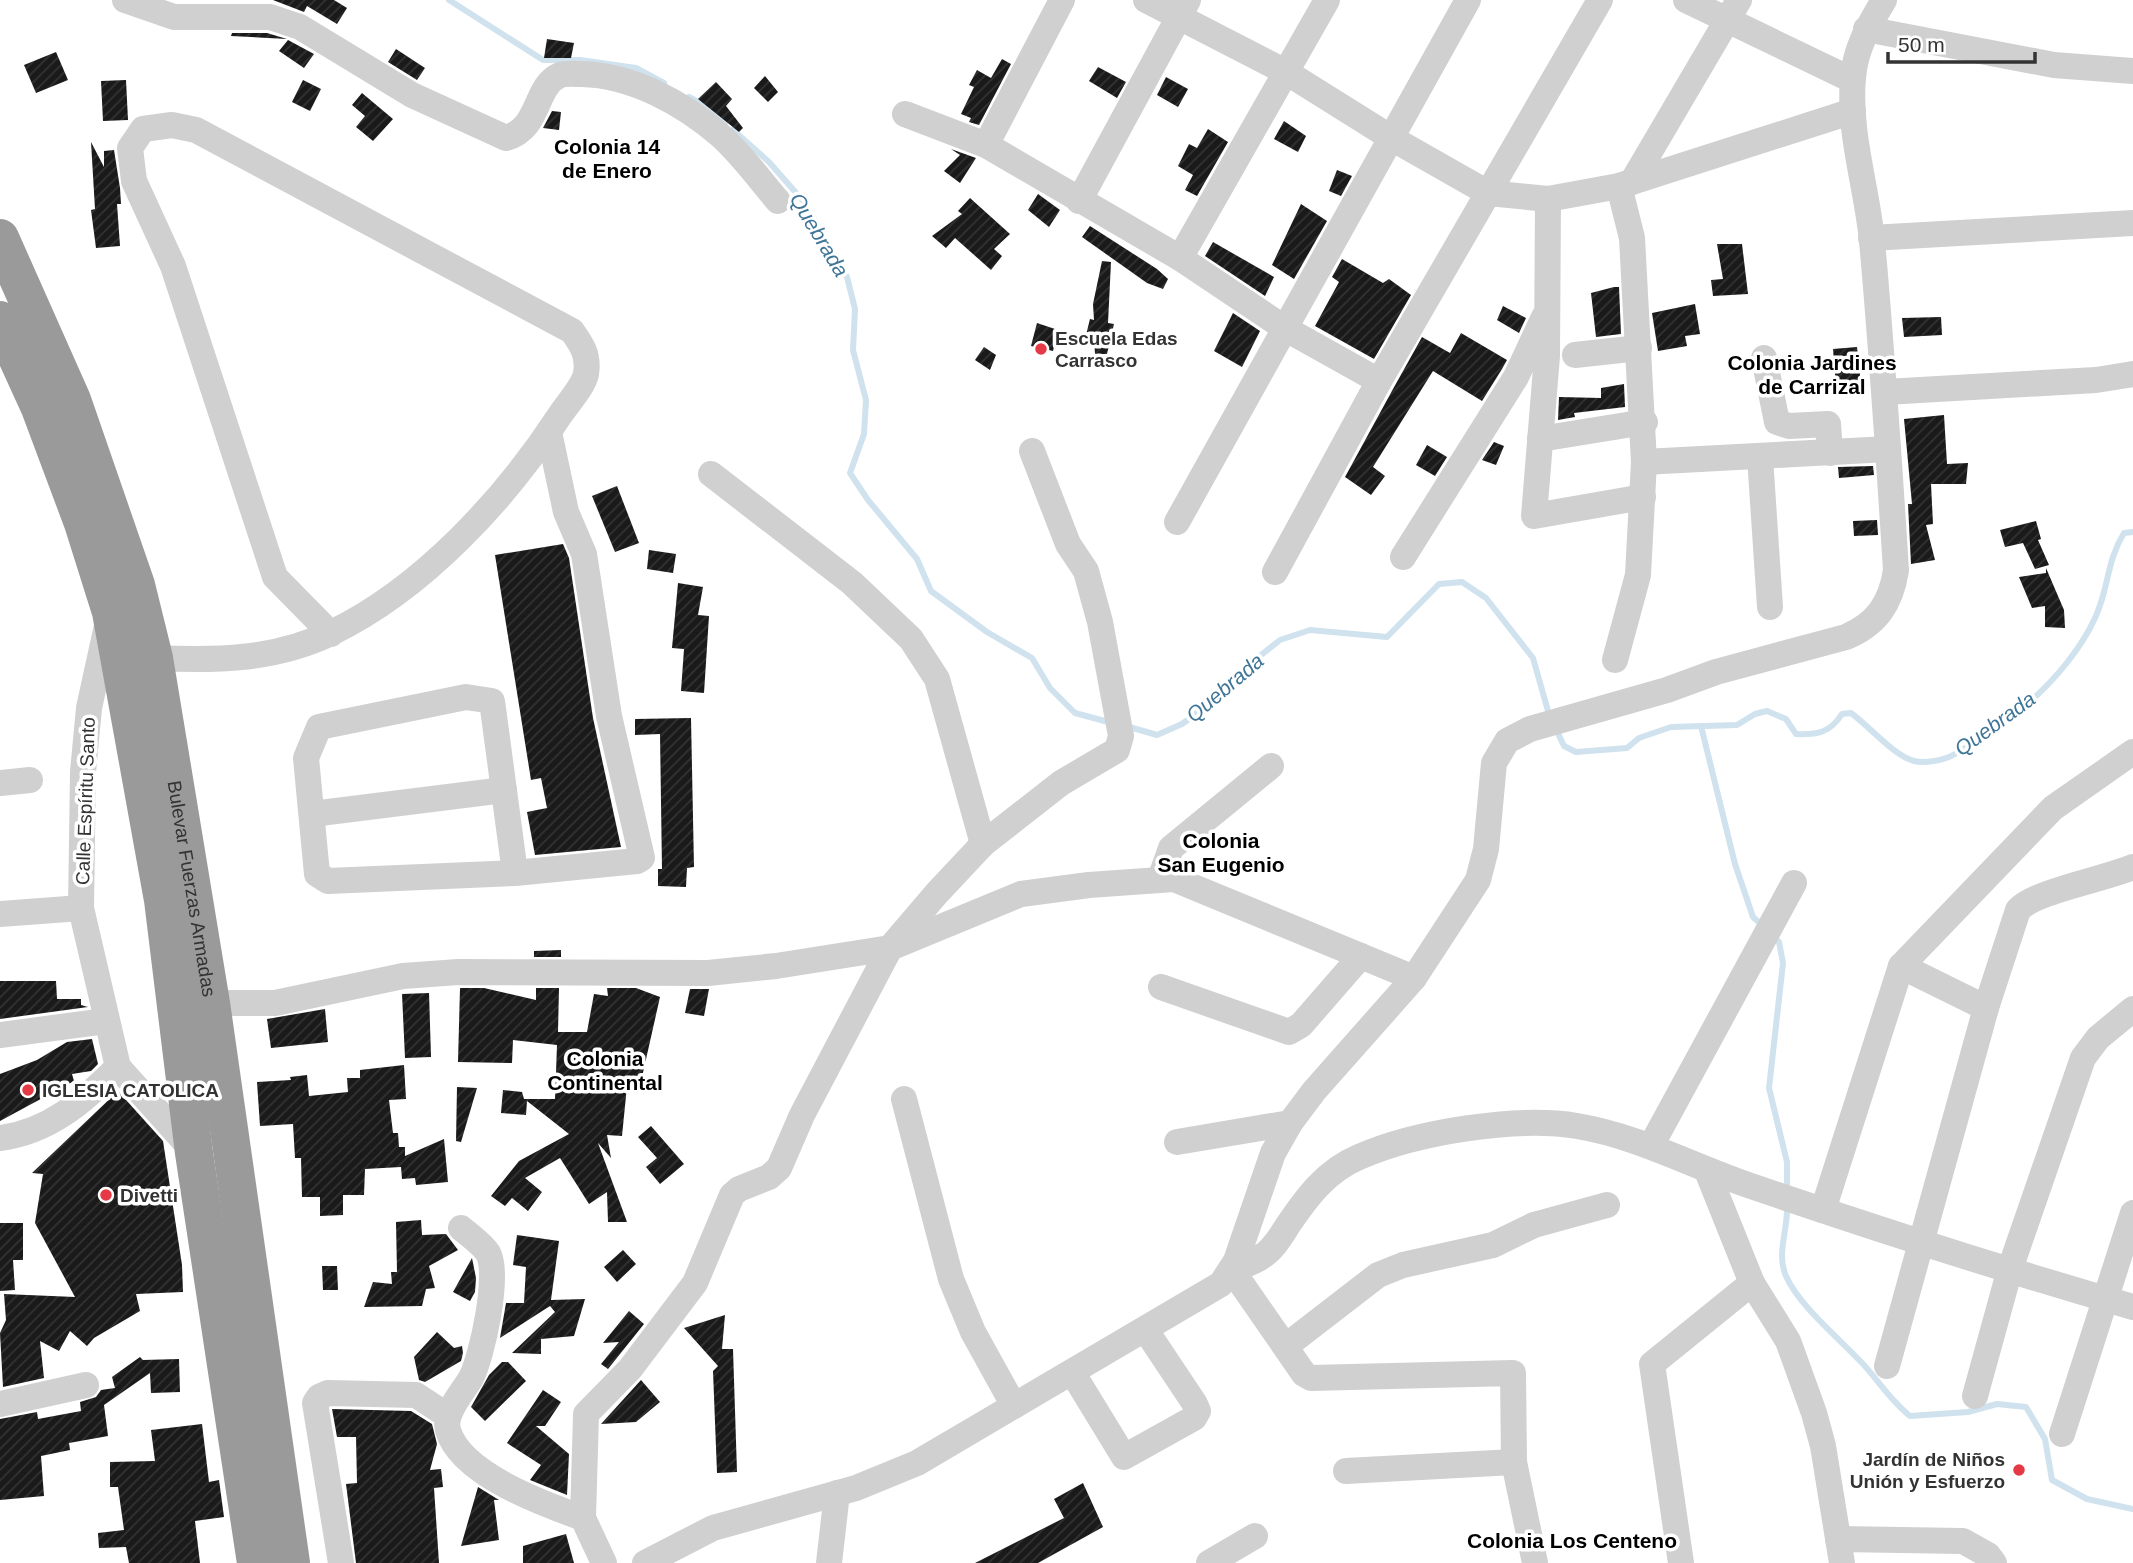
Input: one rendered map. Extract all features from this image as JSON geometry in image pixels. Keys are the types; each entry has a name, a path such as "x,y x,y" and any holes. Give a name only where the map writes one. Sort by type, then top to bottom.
{"highway":[{"name":"Bulevar Fuerzas Armadas","path":"0,238 72,400 128,561 154,658 211,1003 291,1563"},
{"name":"Bulevar Fuerzas Armadas","path":"0,320 40,408 111,612 163,900 194,1153 256,1563"}],"street":[{"path":"125,0 174,17 270,18 300,27 412,95 506,138 517,135 528,125 551,82 562,74 609,75 657,93 721,136 778,201"},
{"path":"986,145 1062,0"},
{"path":"1146,0 1183,9 1393,139 1488,193 1548,199 1626,184 1853,111"},
{"path":"1180,258 1327,0"},
{"path":"1177,522 1393,139 1468,0"},
{"path":"1275,572 1379,381 1600,0"},
{"path":"1686,0 1733,11 1853,80"},
{"path":"645,1563 713,1528 837,1493 917,1463 1221,1284 1232,1270 1273,1153 1290,1123 1314,1091 1414,978 1478,880 1486,849 1494,762 1499,750 1516,735 1530,729 1667,690 1716,671 1846,637 1875,620 1886,605 1896,570 1885,392 1871,237 1853,111 1853,80 1856,57 1866,29 1884,0"},
{"path":"1079,201 1183,9"},
{"path":"1615,660 1638,575 1644,462 1644,422 1626,184 1733,11"},
{"path":"1866,29 2054,65 2133,71"},
{"path":"905,114 986,145 1180,258 1286,330 1379,381"},
{"path":"154,658 211,661 278,653 331,634 380,606 474,525 549,432 586,376 586,352 572,331 196,130 172,125 144,129 130,148 134,181 173,266 275,577 331,634"},
{"path":"1548,199 1548,309 1534,516 1643,497"},
{"path":"1871,237 2133,223"},
{"path":"1403,557 1516,377 1548,309"},
{"path":"1575,355 1639,348"},
{"path":"1764,358 1777,422 1789,426 1828,424 1830,453"},
{"path":"1885,392 2096,380 2133,374"},
{"path":"1540,439 1644,422"},
{"path":"515,873 492,701 466,697 319,727 306,758 317,873 328,881 515,873 637,861 643,853 609,716 584,554 566,512 549,432"},
{"path":"1644,462 1888,449"},
{"path":"604,1563 583,1518 586,1414 630,1369 695,1283 732,1195 739,1189 769,1177 779,1168 802,1115 890,948 983,844 1061,783 1117,750 1119,723 1100,622 1086,571 1068,544 1032,451"},
{"path":"1760,457 1770,607"},
{"path":"711,474 852,583 911,639 937,679 983,844"},
{"name":"Calle Espíritu Santo","path":"111,612 89,708 83,772 81,908 118,1067"},
{"path":"1816,1208 1901,965 2053,808 2133,752"},
{"path":"1160,879 1171,848 1271,766"},
{"path":"0,783 30,780"},
{"path":"312,814 504,790"},
{"path":"1887,1366 1919,1242 1986,1008 2012,926 2022,905 2133,867"},
{"path":"211,1003 275,1003 403,976 458,972 708,973 776,967 890,948 1021,894 1174,878 1414,978"},
{"path":"1651,1146 1794,883"},
{"name":"Calle Espíritu Santo","path":"0,914 81,908"},
{"path":"1161,987 1289,1032 1301,1025 1361,956"},
{"path":"1901,965 1986,1008"},
{"path":"1975,1396 2010,1269 2083,1058 2098,1038 2133,1009"},
{"path":"0,1035 106,1021"},
{"path":"0,1138 36,1131 80,1103 118,1067 194,1153"},
{"path":"904,1099 951,1279 973,1332 1014,1406"},
{"path":"1177,1142 1290,1123"},
{"path":"1232,1270 1262,1257 1310,1193 1325,1178 1358,1157 1395,1144 1458,1130 1551,1124 1576,1126 1651,1146 1707,1171 1771,1193 1919,1242 2133,1307"},
{"path":"1707,1171 1752,1283 1788,1341 1814,1413 1840,1551 1963,1541 1988,1555 1994,1563"},
{"path":"1286,1346 1378,1275 1404,1265 1493,1245 1534,1225 1608,1205"},
{"path":"2062,1434 2133,1213"},
{"path":"461,1228 488,1253 492,1268 481,1350 472,1376 449,1416 447,1427 450,1436 471,1464 544,1504 583,1518"},
{"path":"1232,1270 1304,1374 1311,1378 1513,1373 1514,1462 1535,1563"},
{"path":"1681,1563 1651,1364 1752,1283"},
{"path":"1072,1372 1124,1457 1194,1418 1198,1411 1195,1404 1145,1329"},
{"path":"0,1404 86,1385"},
{"path":"341,1563 315,1403 319,1397 328,1393 416,1395 449,1416"},
{"path":"1346,1471 1514,1462"},
{"path":"829,1563 837,1493"},
{"path":"1209,1563 1255,1536"}],"building":[{"path":"273,0 334,0 347,8 337,24 307,6 304,12"},
{"path":"232,33 267,33 287,39 231,36"},
{"path":"547,39 574,43 571,58 544,58"},
{"path":"288,40 314,54 304,68 279,51"},
{"path":"396,49 425,68 417,80 388,62"},
{"path":"56,52 68,80 36,93 24,65"},
{"path":"1002,59 1011,64 979,125 969,122 971,118 961,114 974,87 969,85 977,70 991,78"},
{"path":"1098,67 1126,82 1117,98 1089,81"},
{"path":"765,76 778,92 768,102 754,88"},
{"path":"1166,77 1188,89 1178,107 1157,95"},
{"path":"126,80 128,120 103,121 101,81"},
{"path":"303,80 321,89 310,111 292,102"},
{"path":"716,82 732,99 726,106 743,128 739,132 698,99"},
{"path":"362,93 393,119 373,141 356,127 365,116 352,105"},
{"path":"552,111 561,112 559,130 543,128"},
{"path":"1284,121 1306,136 1298,152 1274,139"},
{"path":"1208,129 1228,142 1197,196 1185,190 1193,175 1178,166 1189,144 1197,148"},
{"path":"91,142 104,167 104,151 114,150 121,204 117,204 120,246 96,248 91,210 95,209"},
{"path":"951,149 976,158 960,183 944,171 960,155"},
{"path":"1337,170 1352,176 1341,196 1329,191"},
{"path":"1038,194 1060,210 1049,227 1028,210"},
{"path":"970,198 1010,234 994,249 1002,256 991,270 955,238 946,248 932,236 962,214 958,211"},
{"path":"1301,204 1327,221 1294,279 1272,265"},
{"path":"1090,226 1157,269 1168,279 1163,289 1147,283 1082,237"},
{"path":"1213,242 1274,277 1265,296 1205,256"},
{"path":"1717,244 1742,244 1748,294 1713,296 1711,280 1723,279"},
{"path":"1342,259 1383,283 1389,279 1411,295 1374,359 1315,326 1339,282 1332,277"},
{"path":"1102,261 1111,262 1108,323 1114,324 1107,354 1095,354 1094,338 1086,335 1090,319 1094,320 1093,304"},
{"path":"1619,287 1621,334 1596,337 1591,293"},
{"path":"1695,304 1700,334 1685,336 1687,346 1658,351 1652,313"},
{"path":"1503,306 1526,318 1519,333 1497,320"},
{"path":"1233,313 1260,331 1242,367 1214,351"},
{"path":"1941,317 1942,335 1904,337 1902,318"},
{"path":"1037,323 1058,330 1053,351 1031,346"},
{"path":"1461,333 1507,360 1502,369 1482,401 1433,371 1373,467 1385,476 1371,495 1345,477 1393,389 1422,337 1450,353"},
{"path":"984,347 996,355 990,370 975,360"},
{"path":"1857,347 1861,384 1836,386 1833,349"},
{"path":"1624,384 1625,407 1574,413 1575,417 1558,420 1559,397 1601,398 1601,388"},
{"path":"1944,415 1947,464 1968,463 1966,484 1931,484 1933,524 1926,525 1935,560 1911,564 1908,504 1912,504 1904,419"},
{"path":"1494,442 1504,446 1496,465 1482,460"},
{"path":"1427,445 1447,457 1435,476 1416,465"},
{"path":"1873,466 1874,475 1839,478 1838,467"},
{"path":"617,486 639,543 615,552 592,496"},
{"path":"1877,520 1878,535 1854,536 1853,521"},
{"path":"2036,521 2041,539 2038,540 2049,565 2035,569 2023,543 2005,547 2000,530"},
{"path":"563,544 569,558 593,718 621,847 535,855 527,812 547,808 541,778 531,780 495,555"},
{"path":"649,550 676,554 673,573 647,569"},
{"path":"2046,568 2064,610 2065,628 2045,627 2045,606 2032,608 2019,577 2046,573"},
{"path":"678,583 703,587 698,615 709,616 704,693 681,691 684,649 672,648"},
{"path":"691,718 694,867 687,868 686,887 658,886 658,869 662,869 660,734 635,735 635,719"},
{"path":"561,950 561,957 534,957 534,951"},
{"path":"0,981 56,981 57,999 81,999 81,1005 88,1007 0,1019"},
{"path":"460,988 484,988 536,1000 536,988 559,988 558,1032 587,1032 594,994 608,996 607,988 636,988 660,997 640,1086 627,1086 622,1136 607,1135 611,1158 598,1143 627,1222 608,1222 607,1192 589,1204 560,1158 525,1178 542,1192 528,1211 512,1198 505,1206 491,1196 519,1161 569,1134 527,1101 526,1115 501,1113 503,1090 522,1092 524,1099 555,1099 557,1045 513,1040 512,1063 458,1062"},
{"path":"690,989 709,989 704,1016 685,1013"},
{"path":"429,993 431,1057 405,1058 402,994"},
{"path":"325,1009 328,1042 271,1048 267,1019"},
{"name":"IGLESIA CATOLICA","path":"92,1039 98,1064 91,1071 72,1074 74,1081 0,1121 0,1074 37,1060 67,1042"},
{"path":"404,1065 406,1099 389,1100 393,1133 398,1133 399,1147 405,1147 405,1156 444,1139 448,1182 416,1185 415,1178 402,1179 401,1167 365,1169 364,1195 343,1195 343,1215 320,1216 320,1197 302,1197 301,1158 295,1158 293,1124 260,1126 257,1082 291,1080 290,1077 307,1075 309,1096 348,1092 347,1078 360,1078 360,1070"},
{"path":"457,1087 477,1088 461,1142 456,1141"},
{"name":"Divetti","path":"118,1091 163,1141 182,1265 183,1292 136,1294 140,1311 94,1338 87,1346 70,1331 59,1351 40,1341 44,1378 3,1387 0,1333 6,1320 4,1294 75,1297 35,1223 43,1174 32,1173"},
{"path":"651,1126 684,1164 660,1184 646,1167 657,1158 638,1137"},
{"path":"421,1220 422,1235 446,1234 458,1250 429,1266 435,1288 426,1289 422,1306 364,1307 373,1282 392,1284 391,1272 397,1272 396,1222"},
{"path":"0,1223 23,1223 23,1260 13,1260 15,1290 0,1291"},
{"path":"517,1235 559,1241 551,1300 585,1299 574,1336 541,1339 541,1354 512,1353 555,1312 550,1306 500,1338 506,1303 524,1303 526,1267 513,1265"},
{"path":"623,1250 636,1264 617,1282 604,1267"},
{"path":"472,1258 476,1278 475,1292 470,1301 453,1292"},
{"path":"322,1266 337,1266 338,1290 323,1290"},
{"path":"629,1311 644,1324 608,1369 601,1364 619,1342 603,1343"},
{"path":"725,1315 722,1349 733,1349 737,1472 717,1473 713,1371 718,1366 684,1328"},
{"path":"437,1332 454,1348 462,1346 463,1353 461,1361 425,1382 419,1380 414,1357"},
{"path":"140,1357 143,1360 179,1359 180,1392 151,1393 150,1373 104,1405 108,1436 69,1443 70,1450 41,1456 44,1496 0,1500 0,1419 37,1412 38,1419 81,1411 80,1402 96,1397 101,1390 115,1388 112,1377"},
{"path":"502,1362 508,1362 526,1381 485,1421 471,1407 489,1375"},
{"path":"641,1380 660,1402 636,1422 601,1424"},
{"path":"543,1390 561,1402 545,1426 536,1426 569,1454 567,1495 530,1480 541,1465 507,1443"},
{"path":"332,1409 411,1411 432,1424 437,1444 430,1470 441,1469 443,1487 434,1488 439,1563 356,1563 346,1484 357,1483 356,1437 337,1437"},
{"path":"202,1424 209,1482 219,1480 224,1517 195,1521 200,1563 129,1563 126,1547 99,1548 98,1533 124,1530 118,1487 110,1487 110,1462 155,1461 151,1430"},
{"path":"1083,1483 1103,1527 1038,1563 975,1563 1064,1518 1054,1499"},
{"path":"478,1487 499,1500 494,1500 499,1540 461,1546"},
{"path":"566,1534 574,1563 523,1563 523,1546"}],"waterway":[{"name":"Quebrada","path":"449,0 543,60 580,60 636,68 664,83"},
{"name":"Quebrada","path":"689,97 708,107 725,123"},
{"name":"Quebrada","path":"733,130 769,162 805,203 847,277 855,309 853,350 866,400 864,434 850,473 868,500 917,559 931,591 987,632 1032,658 1050,688 1075,713 1112,723"},
{"name":"Quebrada","path":"1555,727 1564,746 1576,752 1627,748 1639,738 1671,727 1737,725 1755,714 1767,711 1786,719 1796,734 1810,734 1828,729 1842,714 1851,713 1906,758 1924,762 1946,758 1973,743 2018,711 2060,671 2076,651 2095,618 2118,544 2124,533 2133,532"},
{"name":"Quebrada","path":"1126,726 1157,735 1182,724 1226,692 1261,655 1280,640 1310,630 1387,637 1439,584 1462,582 1486,598 1533,658 1550,718"},
{"path":"1701,726 1735,864 1753,917 1763,926"},
{"path":"1773,936 1779,942 1783,963 1769,1088 1787,1162 1787,1193"},
{"path":"1787,1207 1782,1259 1792,1287 1810,1311 1864,1365 1903,1410 1910,1416 1968,1412 1997,1404 2026,1407 2045,1439 2052,1480 2087,1499 2133,1509"}],"place":[{"name":"Escuela Edas Carrasco","path":"1041,349"},
{"name":"IGLESIA CATOLICA","path":"28,1090"},
{"name":"Divetti","path":"106,1195"},
{"name":"Jardín de Niños Unión y Esfuerzo","path":"2019,1470"}],"district":[{"name":"Colonia 14 de Enero","path":"607,159"},
{"name":"Colonia Jardines de Carrizal","path":"1812,375"},
{"name":"Colonia San Eugenio","path":"1221,853"},
{"name":"Colonia Continental","path":"605,1071"},
{"name":"Colonia Los Centeno","path":"1572,1541"}]}
